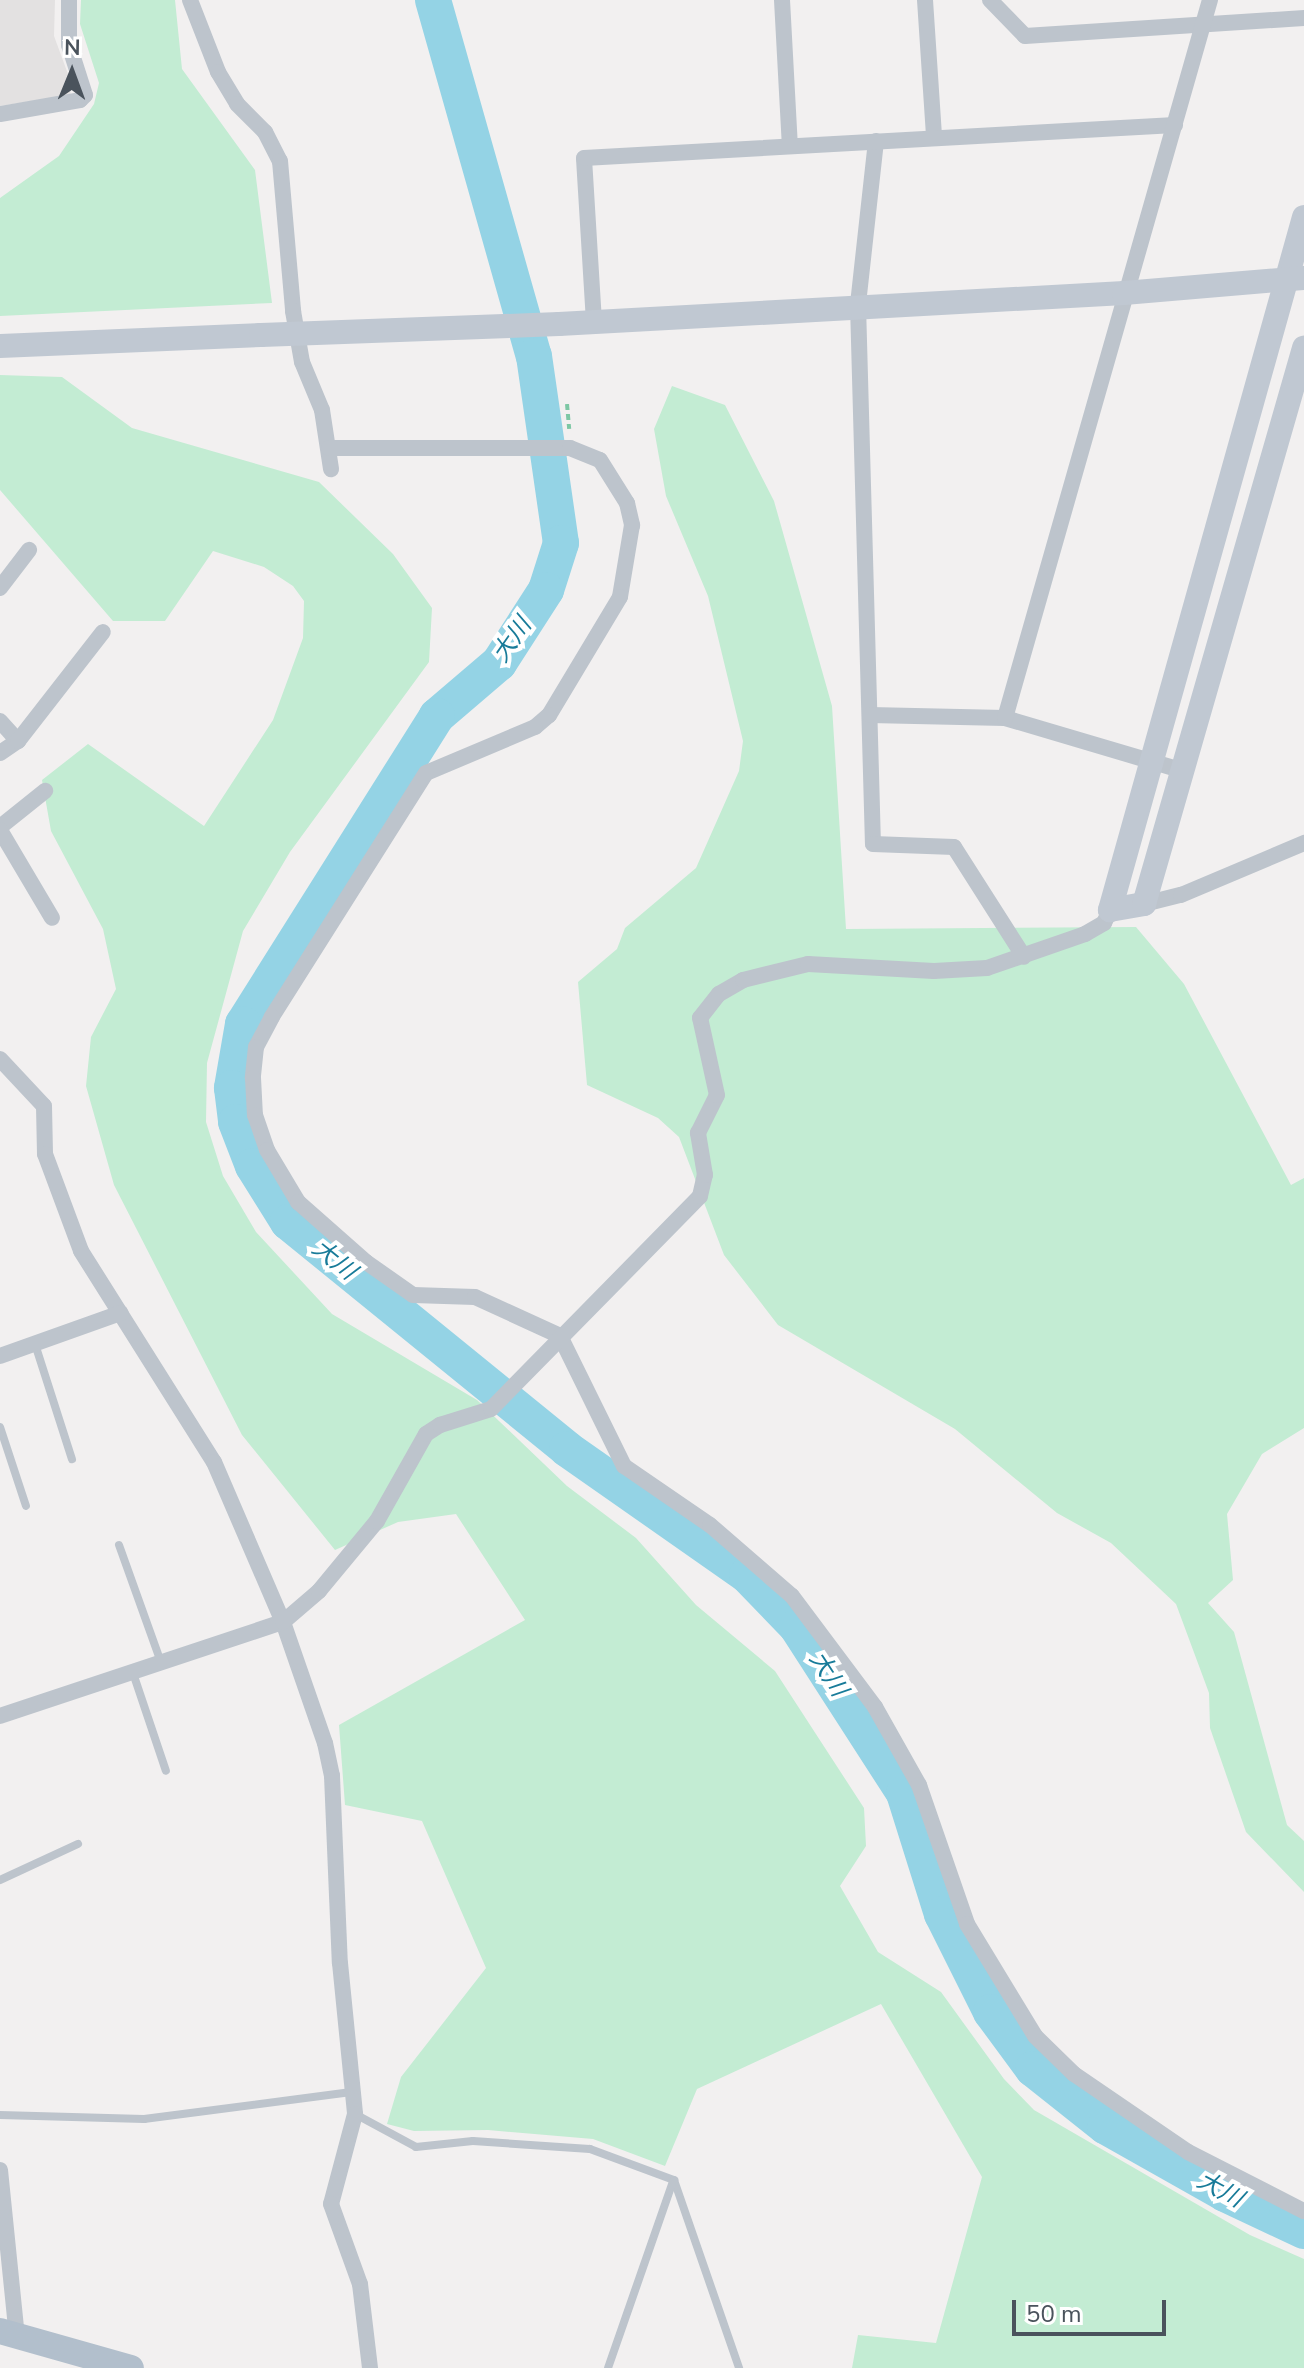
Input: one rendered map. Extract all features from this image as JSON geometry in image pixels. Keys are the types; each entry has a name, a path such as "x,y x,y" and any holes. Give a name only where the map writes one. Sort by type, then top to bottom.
{"main road":[{"path":"8,2333 131,2368"}],"street":[{"path":"0,114 80,100 85,95 69,45 69,0"},
{"path":"190,0 218,72 237,104 265,132 280,161 293,311 302,362 322,410 331,469"},
{"path":"782,0 790,146"},
{"path":"925,0 934,136"},
{"path":"990,0 1025,36 1304,18"},
{"path":"1005,718 1210,0"},
{"path":"594,322 584,158 934,136 1175,125"},
{"path":"876,141 858,305 873,844 954,847 1024,957"},
{"path":"0,1716 283,1622 319,1591 377,1521 426,1434 494,1406 705,1187 698,1133 717,1095 700,1018 719,994 743,980 808,964 964,970 1024,957 1085,934 1104,923 1154,763 1294,279 1304,217"},
{"path":"0,346 559,324 858,305 1124,293 1294,279"},
{"path":"1144,904 1180,770 1304,348"},
{"path":"329,448 565,447 600,460 627,503 632,525 620,597 549,715 535,727 426,773 272,1017 256,1047 253,1078 255,1115 267,1150 298,1202 322,1225 413,1295 484,1299 560,1336 624,1466 772,1577 875,1707 919,1785 967,1924 1035,2036 1074,2074 1188,2152 1304,2211"},
{"path":"0,588 29,550"},
{"path":"0,753 18,741 103,632"},
{"path":"870,715 1005,718 1180,770"},
{"path":"0,721 18,741"},
{"path":"45,791 0,828 52,918"},
{"path":"1110,910 1181,895 1304,843"},
{"path":"0,1059 44,1106 45,1154 81,1251 214,1462 283,1622 332,1776 340,1963 355,2114 331,2204 360,2284 370,2368"},
{"path":"0,1356 121,1313"},
{"path":"0,2170 8,2333"}],"lane":[{"path":"35,1344 72,1459"},
{"path":"0,1427 26,1506"},
{"path":"119,1545 161,1662"},
{"path":"132,1672 166,1771"},
{"path":"0,1880 78,1844"},
{"path":"0,2115 144,2119 353,2092"},
{"path":"355,2114 416,2147 473,2141 590,2149 674,2180"},
{"path":"608,2368 674,2180"},
{"path":"674,2180 739,2368"}],"path":[{"path":"565,447 567,404"}],"shaded area":[{"path":"0,0 55,0 54,36 72,85 70,95 0,106"}],"green space":[{"path":"81,0 175,0 182,69 255,170 272,303 0,316 0,198 59,156 94,104 99,83 80,24"},
{"path":"0,375 62,377 132,428 319,482 393,554 432,608 429,662 290,852 243,931 207,1063 206,1122 223,1176 256,1232 332,1314 477,1400 567,1486 636,1538 696,1605 775,1671 864,1808 866,1846 840,1886 878,1952 941,1992 1004,2079 1034,2110 1250,2235 1304,2259 1304,2368 852,2368 858,2335 936,2343 982,2177 881,2004 697,2089 665,2166 593,2139 488,2130 414,2131 387,2124 401,2077 486,1968 422,1821 345,1805 339,1725 525,1620 456,1514 398,1522 335,1550 242,1435 114,1185 86,1086 91,1037 116,989 103,929 51,831 42,780 88,744 204,826 273,720 303,638 304,601 293,586 264,567 213,551 165,621 113,621 0,490"},
{"path":"672,386 725,405 774,501 832,706 846,929 1136,927 1184,984 1291,1185 1304,1178 1304,1428 1262,1454 1227,1514 1233,1580 1208,1603 1234,1632 1287,1825 1304,1841 1304,1892 1246,1832 1210,1728 1209,1693 1176,1604 1111,1543 1057,1513 955,1429 778,1325 724,1255 679,1137 658,1118 587,1085 578,982 617,949 625,928 696,868 739,771 743,741 708,596 666,496 654,429"}],"waterway":[{"name":"大川","path":"433,0 534,356 561,543 546,590 499,663 437,716 243,1024 232,1088 236,1122 253,1166 288,1222 567,1449 747,1575 797,1627 904,1793 942,1914 991,2012 1033,2069 1105,2126 1225,2194 1304,2231"}]}
